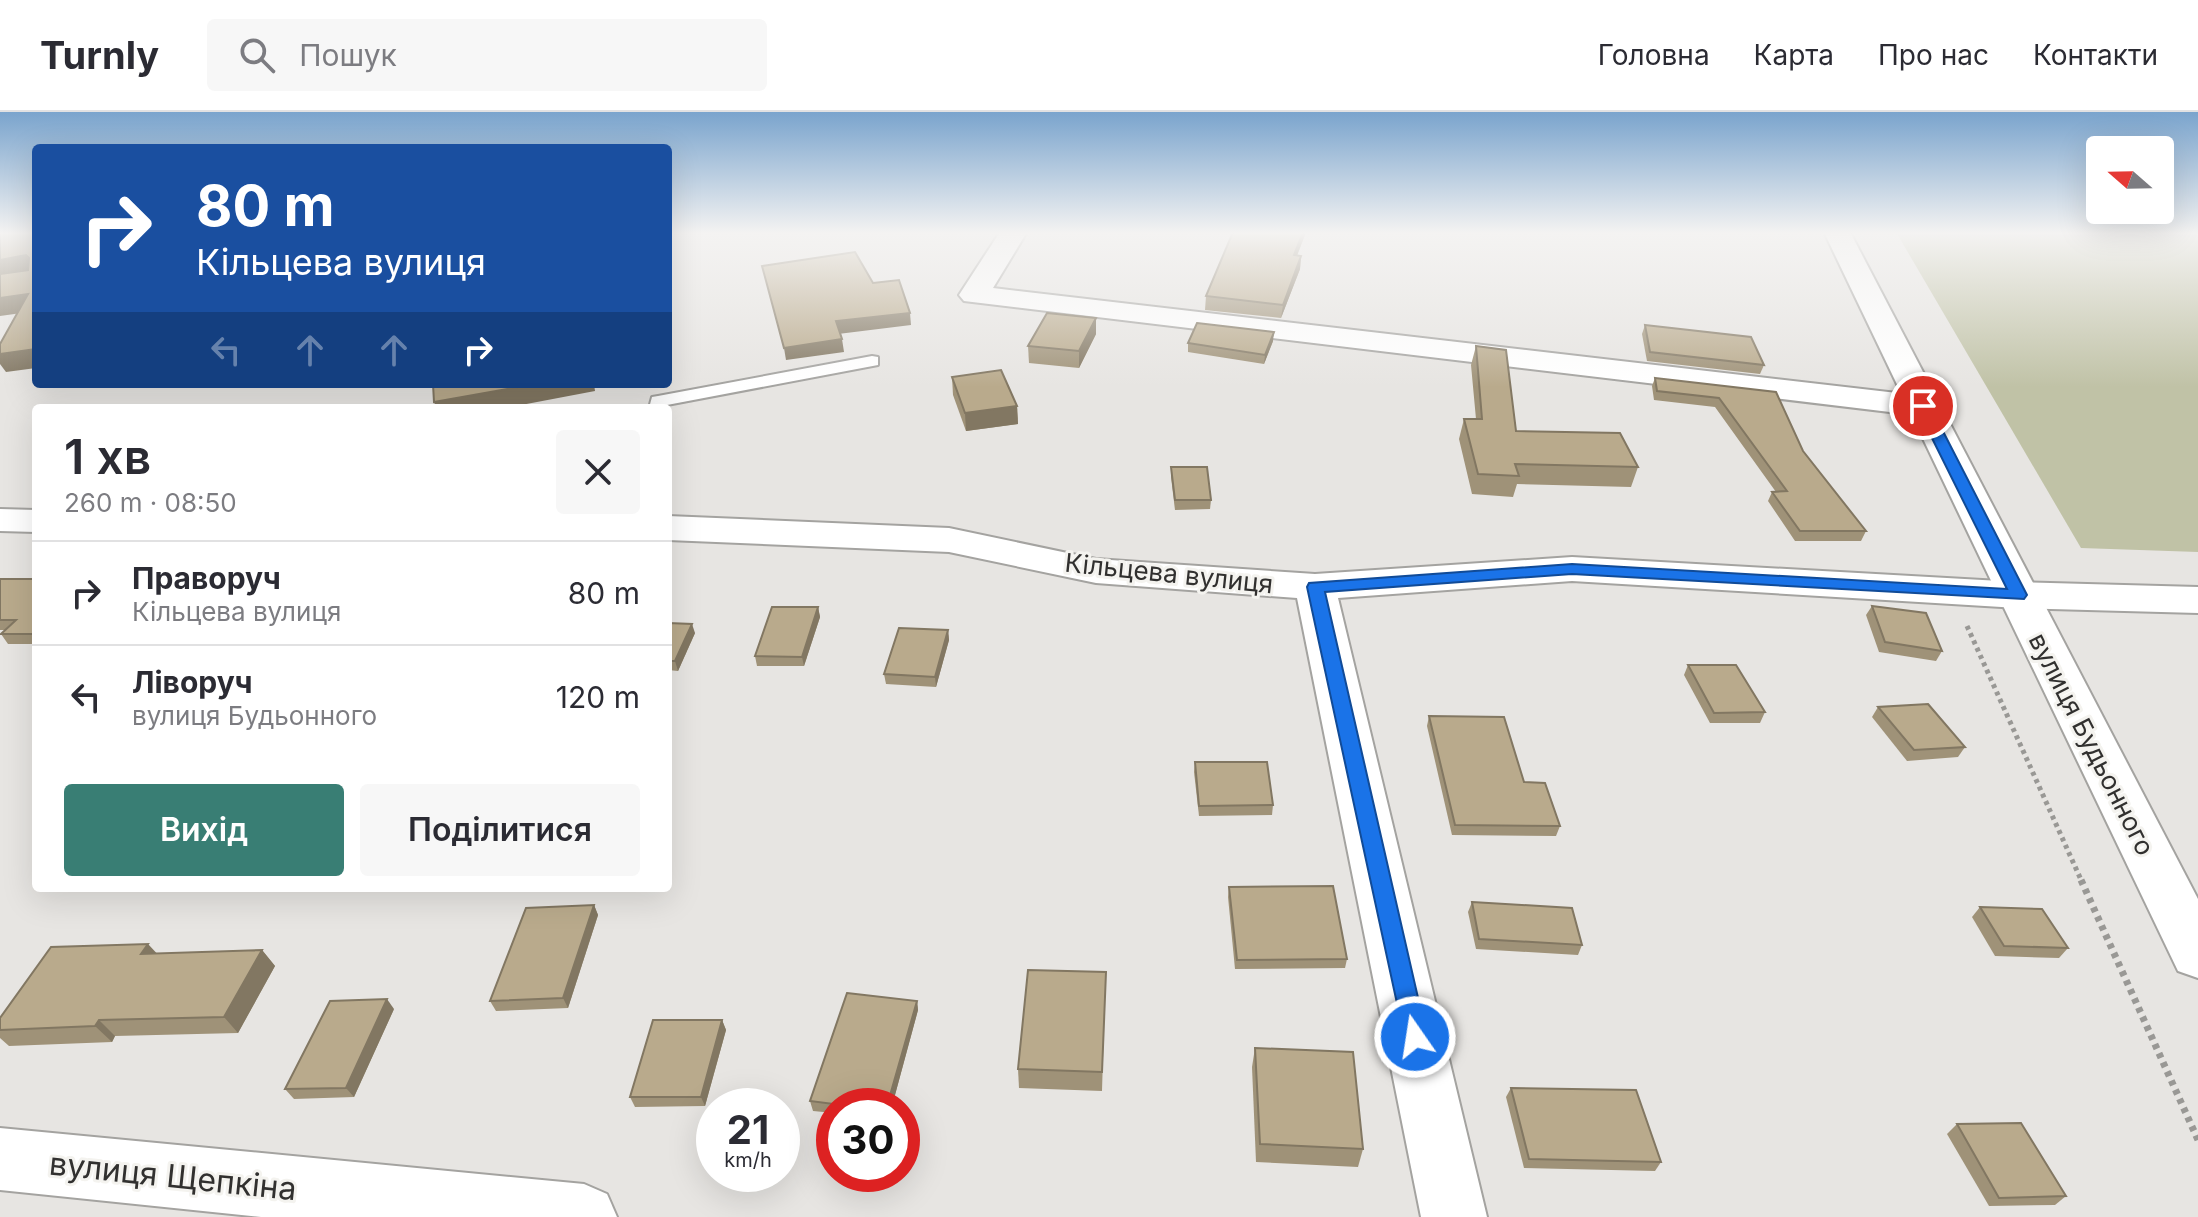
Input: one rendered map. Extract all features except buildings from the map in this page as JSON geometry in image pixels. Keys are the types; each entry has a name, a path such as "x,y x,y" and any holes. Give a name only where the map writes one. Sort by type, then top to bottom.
{"street":[{"path":"981,284 974,295 1923,406"},
{"name":"вулиця Будьонного","path":"1862,284 2198,954"},
{"path":"0,520 32,521"},
{"name":"Кільцева вулиця","path":"672,528 949,540 1096,571 1315,587 1572,569 2018,595 2198,600"},
{"path":"1315,587 1454,1217"},
{"name":"вулиця Щепкіна","path":"0,1159 584,1217"}],"lane":[{"path":"658,404 658,401 872,361"}],"path":[{"path":"1951,591 2198,1140"}],"green space":[{"path":"1926,284 2198,284 2198,552 2081,548"}],"route":[{"path":"1415,1037 1315,587 1572,569 2018,595 1923,406"}]}
